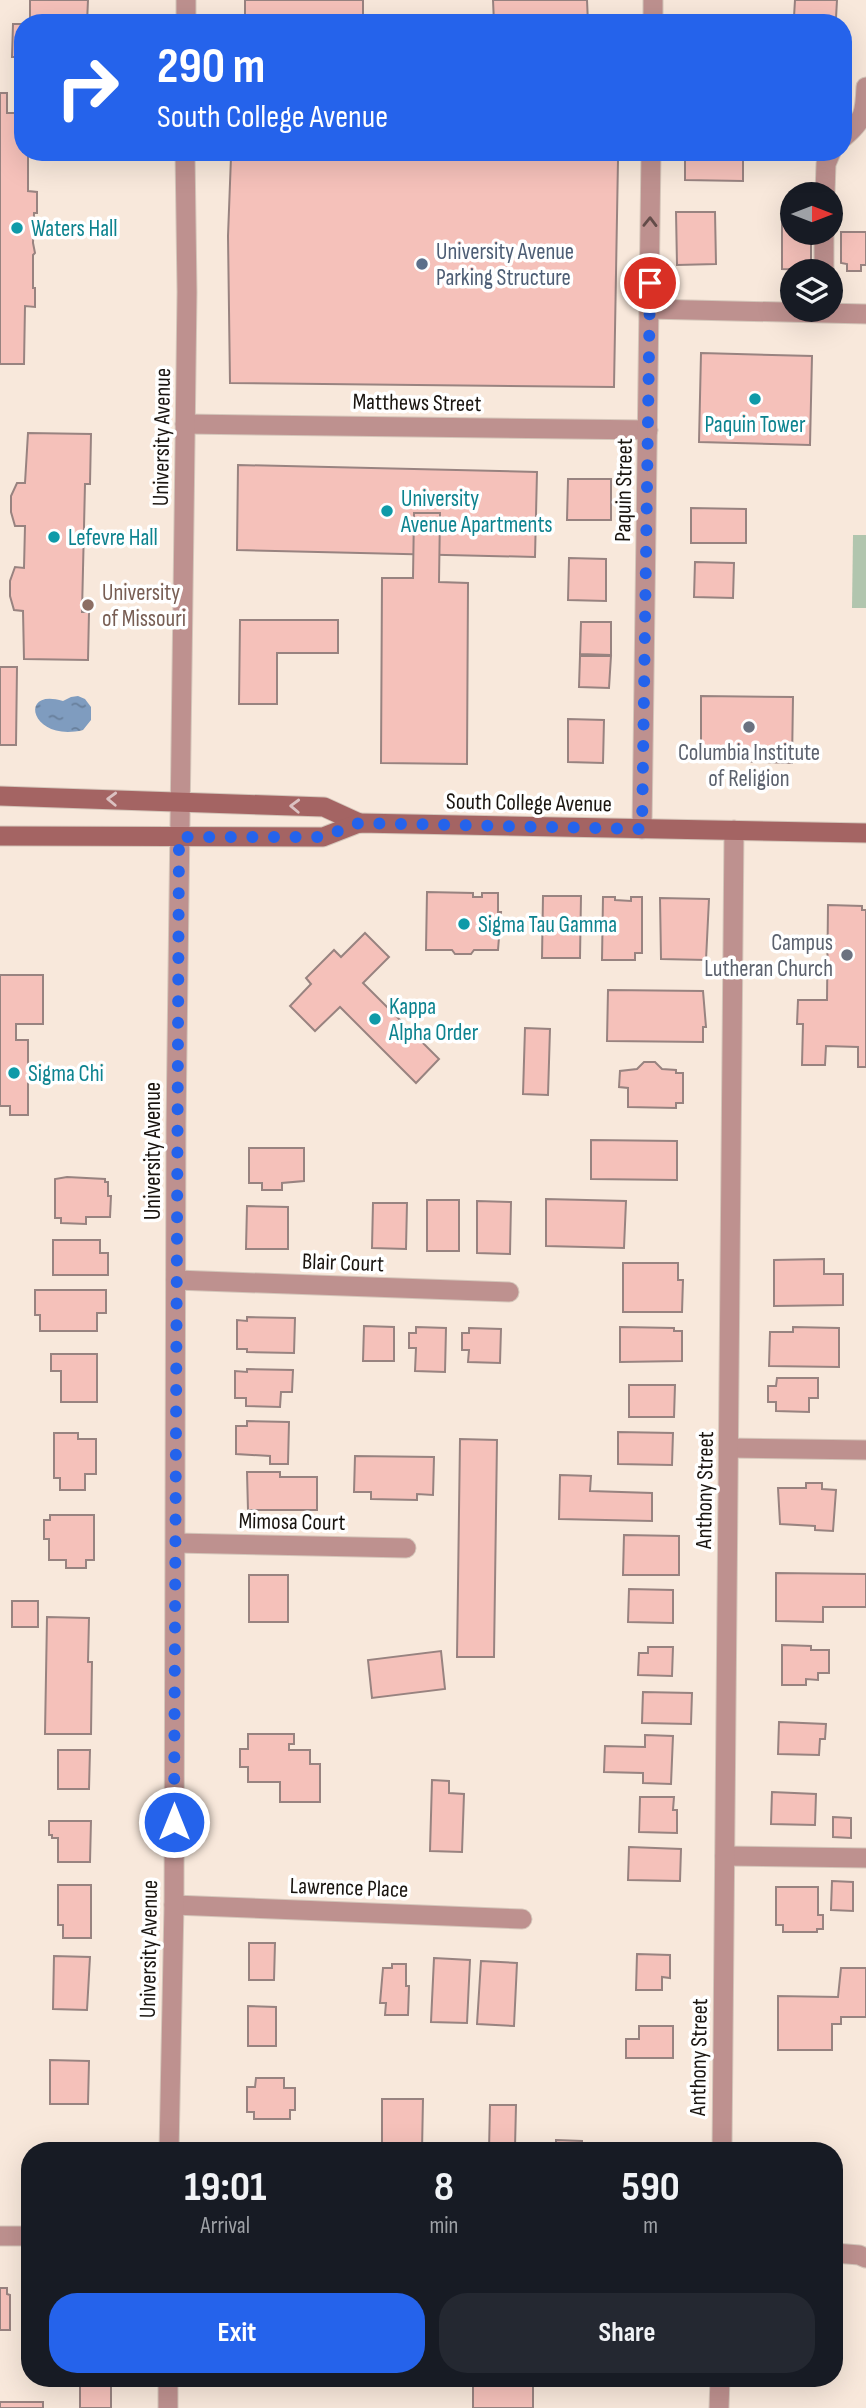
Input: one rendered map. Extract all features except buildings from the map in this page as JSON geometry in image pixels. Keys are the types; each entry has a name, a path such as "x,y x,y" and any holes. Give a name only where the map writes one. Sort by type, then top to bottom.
{"main road":[{"name":"South College Avenue","path":"0,796 324,807 359,823"},
{"name":"South College Avenue","path":"0,836 323,837 359,823 866,833"}],"street":[{"path":"852,129 861,121 865,111 866,87"},
{"name":"University Avenue","path":"169,2142 174,1905 179,837 186,424 185,161"},
{"name":"Paquin Street","path":"642,829 651,161"},
{"path":"825,182 827,161"},
{"path":"649,309 780,311"},
{"path":"843,312 866,314"},
{"name":"Matthews Street","path":"186,424 649,430"},
{"name":"Anthony Street","path":"722,2142 734,830"},
{"name":"Blair Court","path":"176,1280 509,1292"},
{"path":"729,1448 866,1450"},
{"name":"Mimosa Court","path":"176,1543 406,1548"},
{"path":"725,1856 866,1858"},
{"name":"Lawrence Place","path":"174,1905 522,1919"},
{"path":"0,2236 21,2236"},
{"path":"843,2254 864,2255"},
{"path":"168,2387 168,2408"},
{"path":"719,2408 720,2387"}],"green space":[{"path":"853,535 866,535 866,608 852,608"}],"water":[{"path":"78,696 85,699 91,707 91,720 83,730 65,732 51,729 36,715 35,707 39,701 63,701"}],"place":[{"name":"Waters Hall","path":"17,228"},
{"name":"University Avenue Parking Structure","path":"422,264"},
{"name":"Paquin Tower","path":"755,399"},
{"name":"University Avenue Apartments","path":"387,511"},
{"name":"Lefevre Hall","path":"54,537"},
{"name":"University of Missouri","path":"88,605"},
{"name":"Columbia Institute of Religion","path":"749,727"},
{"name":"Sigma Tau Gamma","path":"464,924"},
{"name":"Campus Lutheran Church","path":"847,955"},
{"name":"Kappa Alpha Order","path":"375,1019"},
{"name":"Sigma Chi","path":"14,1073"}],"route":[{"path":"174,1822 179,837 323,837 359,823 642,829 650,283"}]}
